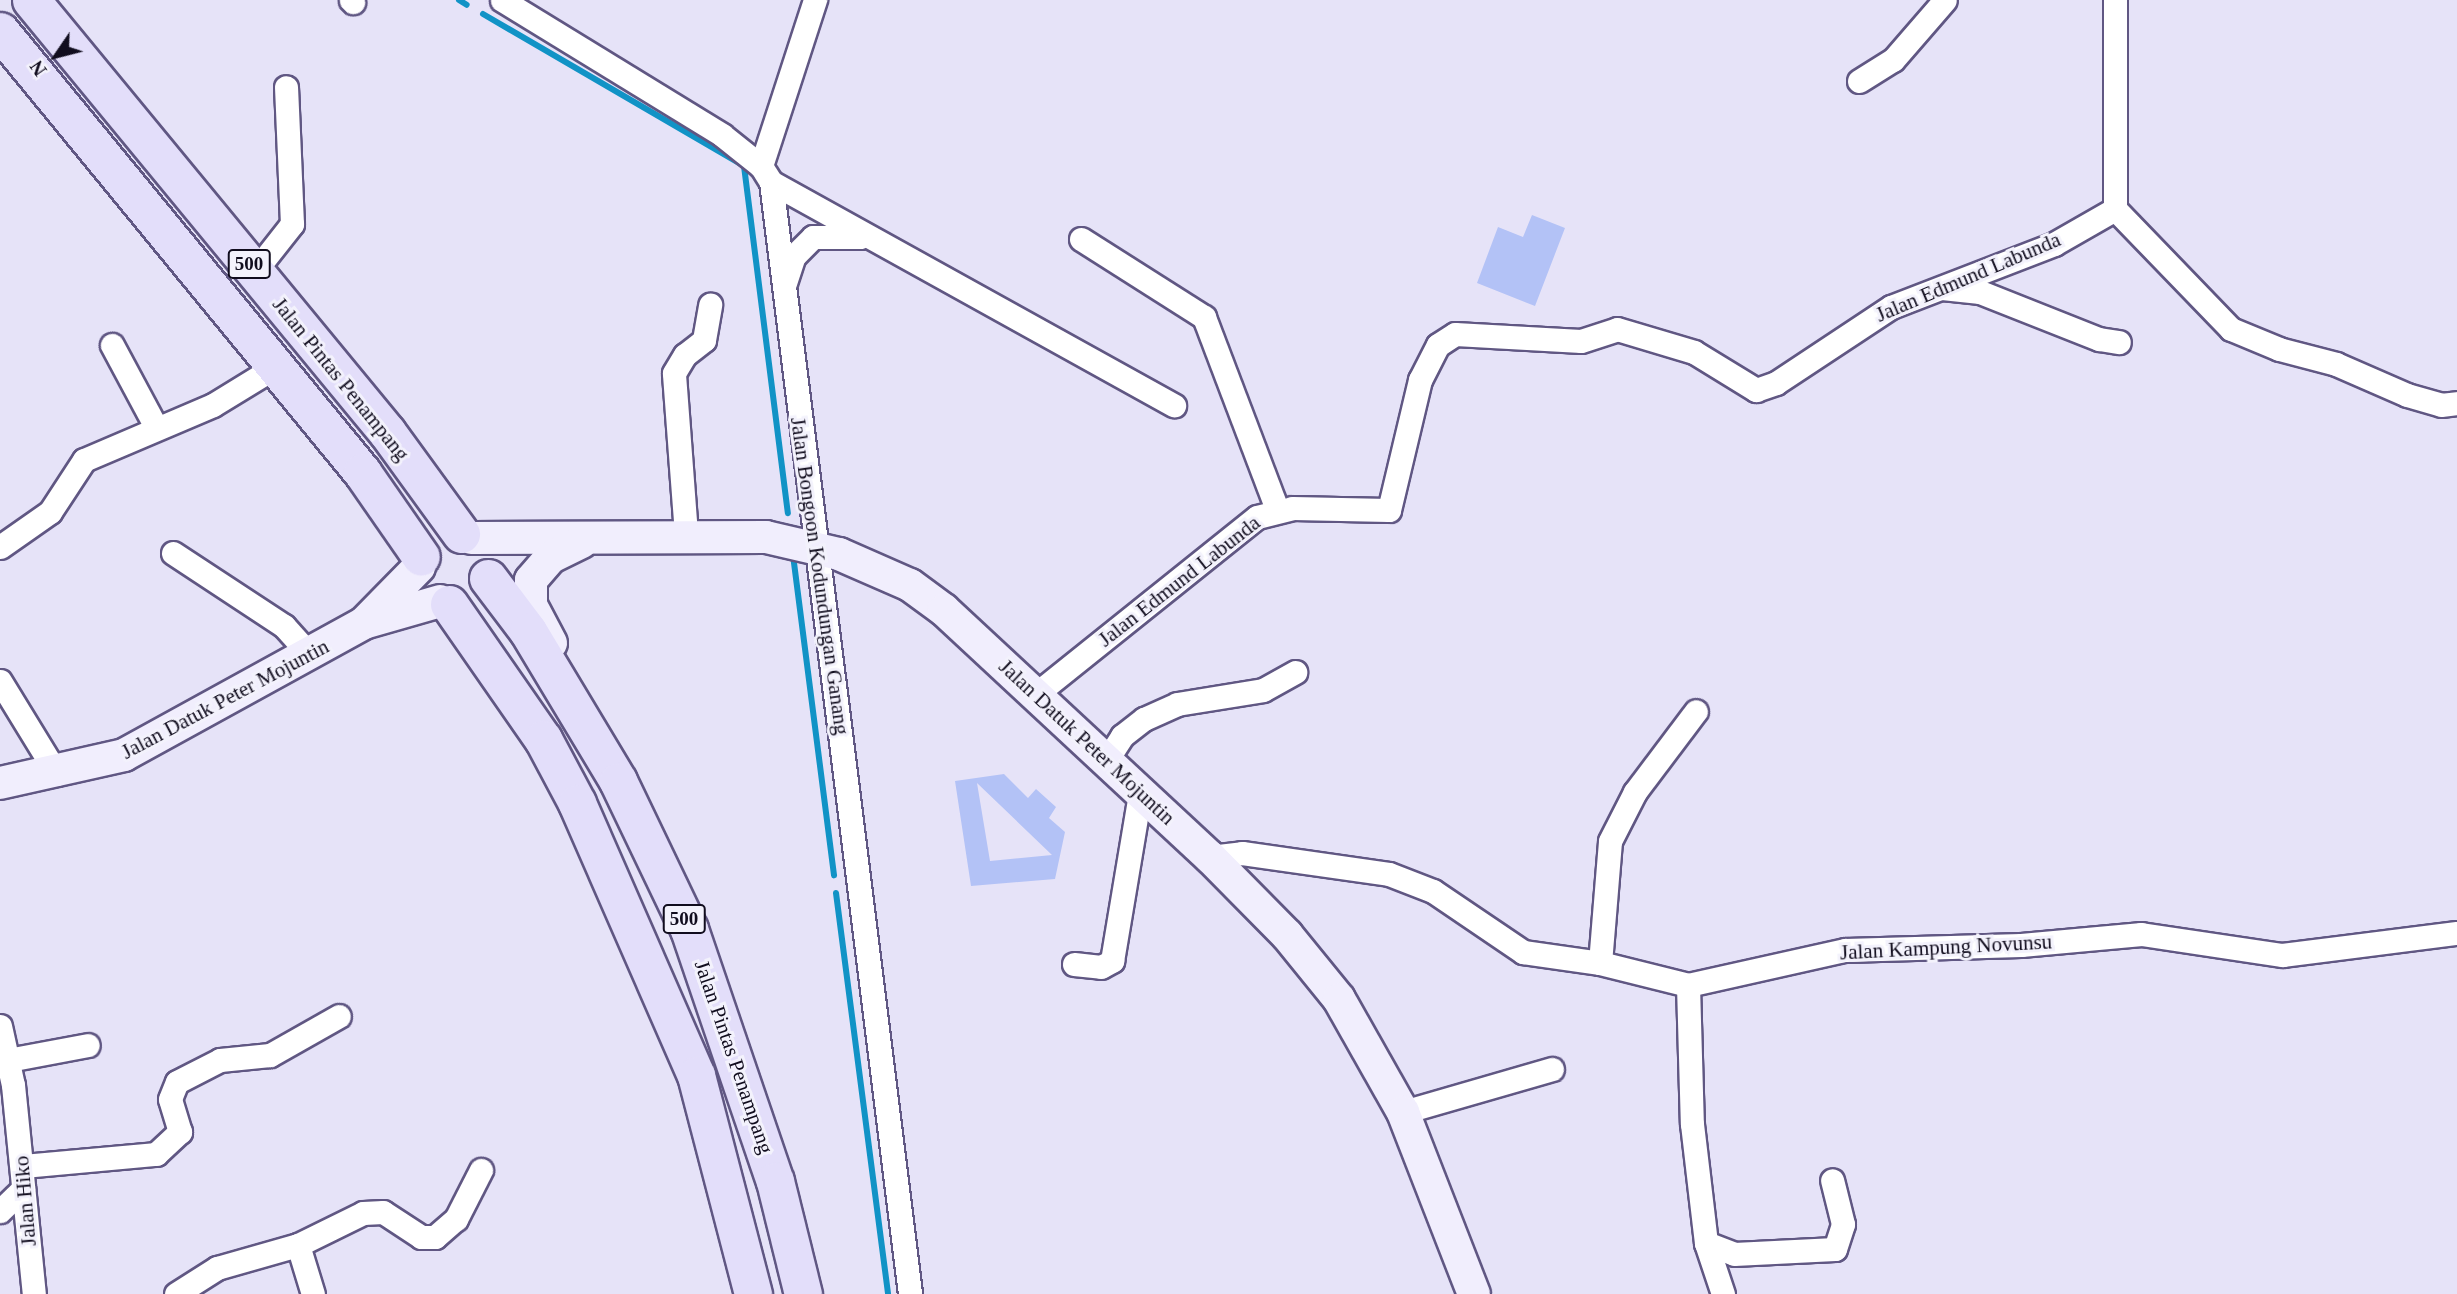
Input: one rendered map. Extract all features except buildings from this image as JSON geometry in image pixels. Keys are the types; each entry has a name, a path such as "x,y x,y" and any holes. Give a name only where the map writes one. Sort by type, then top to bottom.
{"main road":[{"name":"Jalan Pintas Penampang","path":"31,0 387,432 466,536"},
{"name":"Jalan Pintas Penampang","path":"0,31 362,472 420,562"},
{"name":"Jalan Datuk Peter Mojuntin","path":"466,536 589,539 686,534 766,537 813,545 910,584 1036,694 1210,857 1287,935 1339,999 1403,1112 1474,1294"},
{"path":"420,562 441,536 466,536"},
{"name":"500","path":"466,536 485,552 488,578"},
{"path":"589,539 538,567 530,589 536,617 594,722 600,751"},
{"name":"Jalan Datuk Peter Mojuntin","path":"364,624 420,562"},
{"name":"500","path":"420,562 424,587 444,602"},
{"name":"Jalan Pintas Penampang","path":"488,578 528,631 600,751 689,929 719,1007 775,1181 803,1294"},
{"path":"444,602 470,601 488,578"},
{"name":"Jalan Pintas Penampang","path":"444,602 543,739 577,803 696,1075 754,1294"},
{"name":"Jalan Datuk Peter Mojuntin","path":"0,783 57,774 124,755 364,624 444,602"}],"street":[{"path":"502,0 722,135 766,174 867,238 1174,405"},
{"path":"766,174 815,0"},
{"path":"1859,80 1893,60 1945,0"},
{"path":"2115,0 2115,209 2231,329 2279,349 2336,364 2406,395 2441,405 2457,403"},
{"path":"255,271 292,225 286,87"},
{"name":"Jalan Bongoon Kodundungan Ganang","path":"766,174 783,286 813,545 910,1294"},
{"name":"Jalan Edmund Labunda","path":"1036,694 1247,524 1277,509 1389,510 1420,380 1438,345 1455,334 1581,341 1617,329 1693,352 1756,390 1776,383 1871,317 2054,244 2115,209"},
{"path":"783,286 794,256 813,237 867,238"},
{"path":"1081,239 1204,317 1277,509"},
{"path":"1942,288 1980,292 2099,340 2119,342"},
{"path":"686,534 674,373 685,355 704,340 710,305"},
{"path":"112,345 156,427"},
{"path":"0,547 50,512 84,460 156,427 213,405 275,367"},
{"path":"173,553 284,626 310,655"},
{"path":"1106,761 1122,736 1144,719 1177,705 1263,690 1295,672"},
{"path":"0,681 57,774"},
{"path":"1600,963 1610,841 1635,792 1696,711"},
{"path":"1074,964 1101,967 1112,961 1140,794"},
{"name":"Jalan Kampung Novunsu","path":"1210,857 1242,853 1400,877 1433,891 1509,946 1600,963 1688,985 1845,950 2021,945 2141,934 2282,955 2457,933"},
{"path":"1688,985 1692,1124 1706,1243 1723,1294"},
{"path":"0,1211 23,1177 156,1154 180,1132 170,1099 177,1082 220,1060 270,1055 339,1016"},
{"name":"Jalan Hiko","path":"0,1026 8,1060 23,1177 34,1294"},
{"path":"8,1060 88,1045"},
{"path":"1403,1112 1552,1069"},
{"path":"176,1294 239,1259 298,1245 374,1211 421,1237 435,1237 456,1219 481,1170"},
{"path":"1706,1243 1734,1254 1835,1249 1843,1224 1832,1180"},
{"path":"298,1245 313,1294"}],"waterway":[{"path":"459,0 467,5"},
{"path":"483,14 744,166 788,513"},
{"path":"793,555 834,875"},
{"path":"836,893 888,1294"}]}
